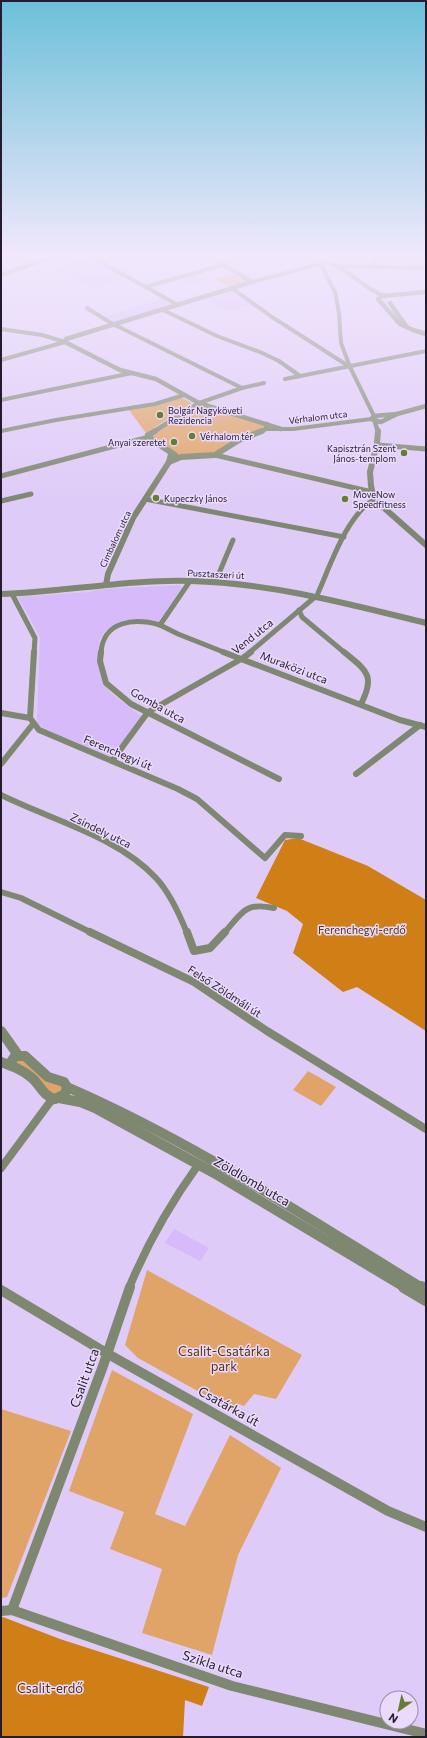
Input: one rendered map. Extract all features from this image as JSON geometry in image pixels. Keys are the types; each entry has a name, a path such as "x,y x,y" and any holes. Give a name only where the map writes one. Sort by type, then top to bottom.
{"street":[{"path":"52,338 64,342 120,370 156,379 200,403 267,427 281,429"},
{"path":"1,360 64,342 70,338"},
{"path":"141,338 242,388"},
{"path":"223,338 279,361 300,376"},
{"path":"305,338 350,367"},
{"path":"341,338 350,367 357,379 378,429 378,445 370,465 374,499 426,545"},
{"path":"285,379 426,351"},
{"path":"1,400 132,373"},
{"path":"1,476 148,437 148,435 200,403 242,388 264,383"},
{"path":"1,431 56,420 155,404 184,395"},
{"path":"373,419 384,420 397,414 423,407 426,410"},
{"name":"Vérhalom utca","path":"281,429 293,429 373,419"},
{"path":"378,429 384,420"},
{"path":"215,455 239,440 267,427"},
{"path":"148,437 171,454 181,457"},
{"path":"378,445 426,449"},
{"name":"Cimbalom utca","path":"106,582 133,518 169,462 171,454"},
{"path":"169,462 181,457 215,455 372,492"},
{"path":"1,501 31,494"},
{"path":"145,499 344,537"},
{"name":"Vend utca","path":"112,761 148,712 243,658 316,595 344,537 364,504 374,499"},
{"path":"217,578 233,540"},
{"name":"Pusztaszeri út","path":"1,594 161,577 217,578 287,586 316,595 426,623"},
{"path":"160,624 190,581"},
{"name":"Pusztaszeri út","path":"106,582 190,581 248,585 316,595 426,619"},
{"name":"Pusztaszeri út","path":"1,590 11,592"},
{"path":"1,764 32,721 36,638 11,592"},
{"path":"299,610 302,618 360,665 366,672 369,682 369,690 361,704"},
{"name":"Gomba utca","path":"160,624 145,621 132,622 114,627 107,633 101,649 100,661 106,683 131,704 279,779"},
{"name":"Muraközi utca","path":"160,624 178,634 400,720 424,726"},
{"path":"1,713 32,721"},
{"name":"Ferenchegyi út","path":"32,721 39,730 178,789 197,799 265,858 285,835 301,836"},
{"path":"356,774 424,726"},
{"name":"Zsindely utca","path":"1,794 111,845 130,856 149,871 171,897 194,951 210,948 248,907 260,905 274,908"},
{"name":"Felső Zöldmáli út","path":"1,892 21,898 194,982 267,1031 426,1129"},
{"path":"1,1031 11,1045 14,1059 24,1072 35,1081 45,1095 47,1101 42,1113"},
{"name":"Zöldlomb utca","path":"14,1059 25,1056 48,1077 60,1080 66,1084 67,1087 102,1102 201,1161 426,1300"},
{"path":"1,1058 14,1059"},
{"path":"1,1062 14,1059"},
{"path":"1,1168 50,1102 65,1094 67,1087"},
{"name":"Zöldlomb utca","path":"45,1095 80,1102 97,1109 201,1161 426,1290"},
{"name":"Csalit utca","path":"6,1610 108,1354 128,1292 157,1227 181,1188 201,1161"},
{"name":"Csatárka út","path":"1,1290 108,1354 388,1510 426,1527"},
{"name":"Szikla utca","path":"6,1610 232,1686 422,1735"}],"shaded area":[{"path":"180,585 182,587 158,623 146,620 135,620 118,624 105,631 100,639 98,661 105,685 111,693 142,717 110,758 74,741 43,730 37,722 40,637 18,597 89,592 103,589"},
{"path":"174,1229 209,1248 200,1261 165,1243"}],"green space":[{"path":"180,397 192,403 146,433 129,410 156,405"},
{"name":"Vérhalom tér","path":"199,403 267,424 267,427 215,455 181,457 149,437"},
{"name":"Ferenchegyi-erdő","path":"298,838 368,866 426,900 426,1031 357,987 343,992 293,953 303,924 287,911 256,898 285,840"},
{"path":"20,1059 58,1081 63,1089 54,1096 16,1064 16,1061"},
{"path":"308,1071 336,1087 321,1106 293,1090"},
{"name":"Csalit-Csatárka park","path":"147,1270 302,1355 276,1399 254,1394 244,1406 238,1404 232,1410 138,1358 125,1345"},
{"path":"112,1370 193,1414 155,1514 185,1526 230,1435 281,1468 238,1555 212,1655 142,1633 162,1569 110,1549 124,1512 69,1491"},
{"path":"1,1409 71,1431 7,1597 1,1598"},
{"name":"Csalit-erdő","path":"3,1617 60,1639 209,1687 202,1706 185,1700 183,1737 1,1737 1,1618"}],"place":[{"name":"Bolgár Nagyköveti Rezidencia","path":"160,415"},
{"name":"Vérhalom tér","path":"192,436"},
{"name":"Anyai szeretet","path":"174,442"},
{"name":"Kapisztrán Szent János-templom","path":"404,453"},
{"name":"Kupeczky János","path":"156,498"},
{"name":"MoveNow Speedfitness","path":"345,499"}]}
